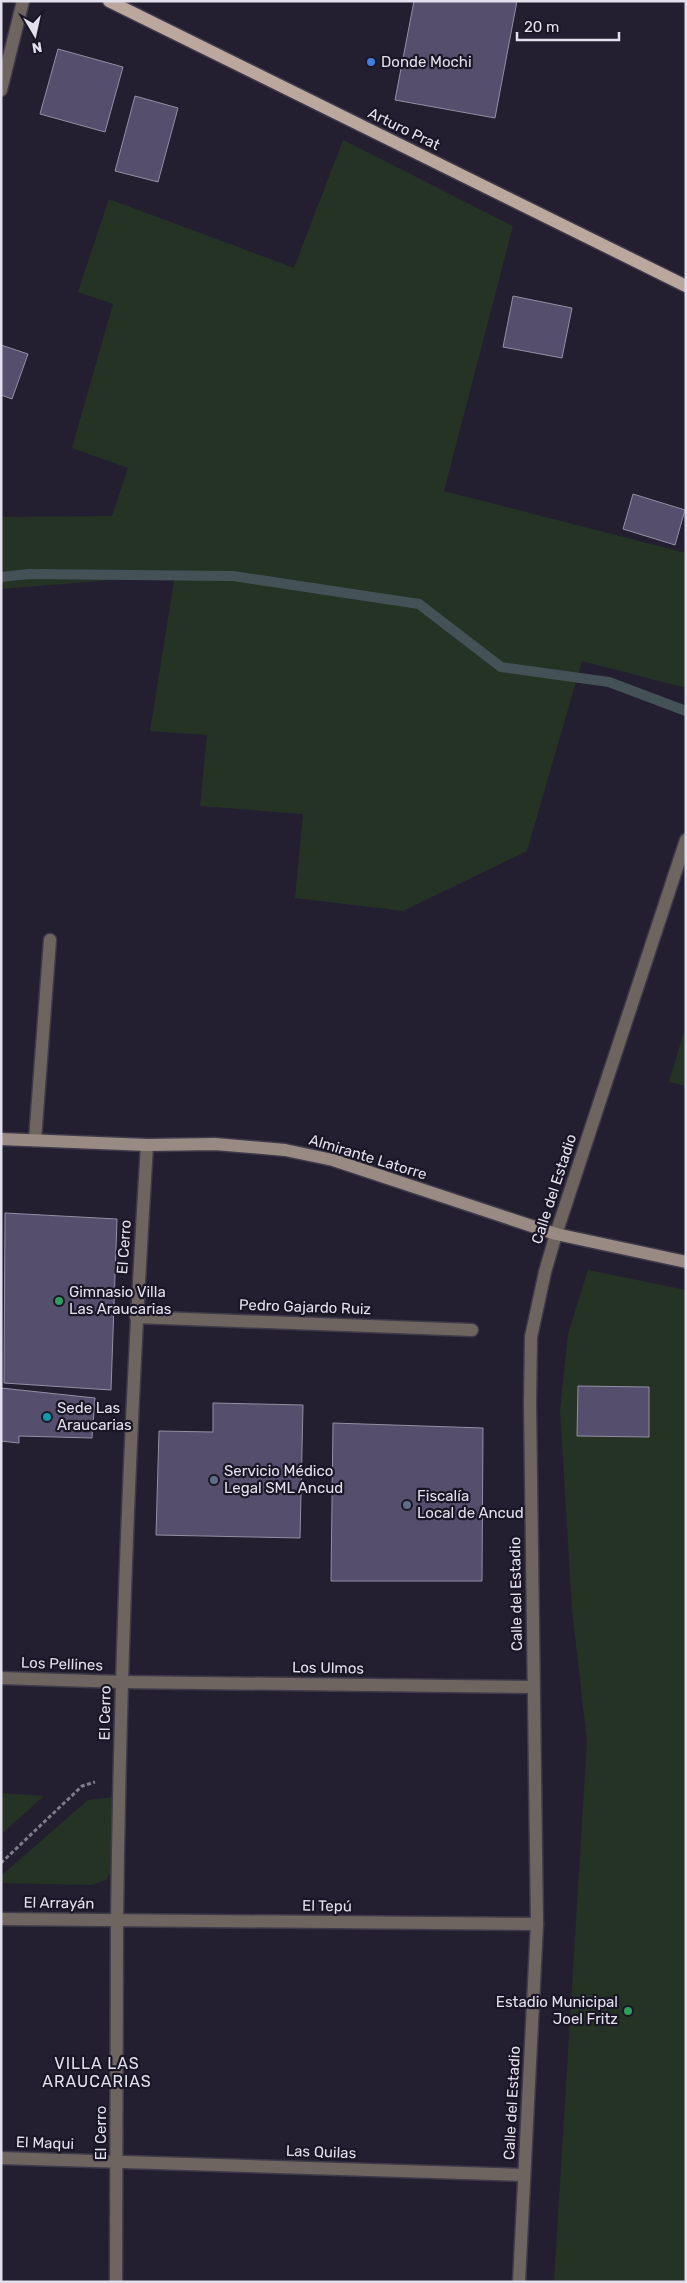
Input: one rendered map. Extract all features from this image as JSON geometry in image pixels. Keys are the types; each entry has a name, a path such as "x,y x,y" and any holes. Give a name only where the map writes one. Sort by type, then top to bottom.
{"main road":[{"name":"Arturo Prat","path":"109,1 686,286"},
{"name":"Almirante Latorre","path":"1,1138 147,1145 216,1144 285,1150 333,1160 556,1234 686,1262"}],"street":[{"path":"1,90 23,1"},
{"name":"Calle del Estadio","path":"519,2282 537,1924 530,1403 531,1338 545,1272 556,1234 686,840"},
{"path":"35,1140 50,940"},
{"name":"El Cerro","path":"116,2282 117,1920 122,1682 136,1317 147,1145"},
{"name":"Pedro Gajardo Ruiz","path":"136,1317 472,1330"},
{"name":"Los Pellines","path":"1,1678 122,1682"},
{"name":"Los Ulmos","path":"122,1682 533,1687"},
{"name":"El Arrayán","path":"1,1919 117,1920"},
{"name":"El Tepú","path":"117,1920 537,1924"},
{"name":"El Maqui","path":"1,2158 117,2162"},
{"name":"Las Quilas","path":"117,2162 524,2175"}],"path":[{"path":"1,1862 82,1786 121,1774"}],"green space":[{"path":"343,140 513,226 444,491 686,553 686,688 582,661 527,851 403,911 295,898 303,814 200,806 207,735 150,731 175,575 1,589 1,517 112,516 128,468 72,448 113,304 78,292 109,199 294,268"},
{"path":"686,1025 686,1086 669,1082"},
{"name":"Estadio Municipal Joel Fritz","path":"588,1270 686,1290 686,2282 554,2282 587,1741 572,1609 560,1410 568,1334"},
{"path":"1,1793 44,1796 1,1834"},
{"path":"113,1797 114,1866 106,1880 91,1885 1,1883 1,1876 88,1800"}],"building":[{"path":"414,1 517,1 495,118 395,100"},
{"path":"58,49 123,67 105,132 40,114"},
{"path":"135,96 178,108 158,182 115,171"},
{"path":"513,296 572,308 562,358 503,347"},
{"path":"1,345 28,354 12,399 1,395"},
{"path":"633,494 685,510 675,545 623,529"},
{"name":"Gimnasio Villa Las Araucarias","path":"5,1213 117,1219 111,1390 4,1383"},
{"path":"578,1386 649,1387 649,1437 577,1436"},
{"name":"Sede Las Araucarias","path":"1,1388 95,1398 92,1438 19,1436 19,1443 1,1441"},
{"path":"213,1403 303,1405 300,1538 156,1535 159,1431 213,1432"},
{"name":"Fiscalía Local de Ancud","path":"333,1423 483,1428 482,1581 331,1581"}],"waterway":[{"path":"1,577 29,574 233,576 419,604 501,667 609,682 686,711"}],"place":[{"name":"Donde Mochi","path":"371,62"},
{"name":"Gimnasio Villa Las Araucarias","path":"59,1301"},
{"name":"Sede Las Araucarias","path":"47,1417"},
{"name":"Servicio Médico Legal SML Ancud","path":"214,1480"},
{"name":"Fiscalía Local de Ancud","path":"407,1505"},
{"name":"Estadio Municipal Joel Fritz","path":"628,2011"}],"district":[{"name":"VILLA LAS ARAUCARIAS","path":"97,2072"}]}
